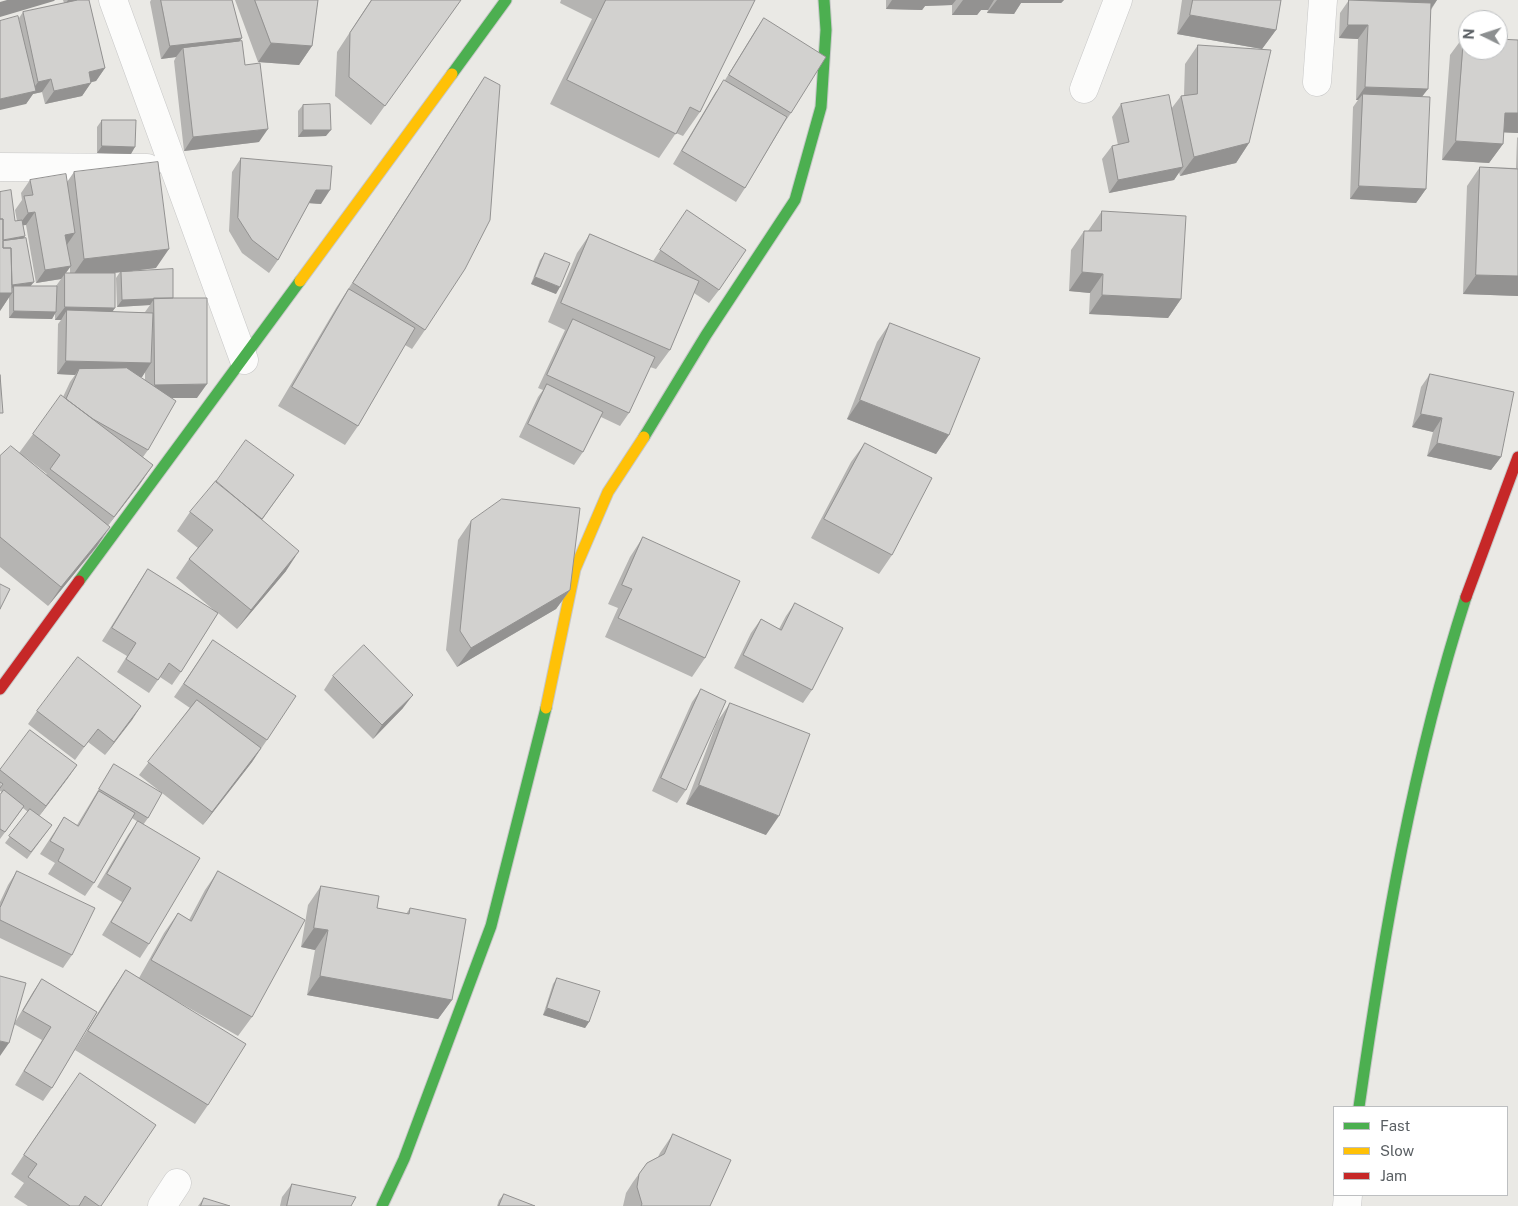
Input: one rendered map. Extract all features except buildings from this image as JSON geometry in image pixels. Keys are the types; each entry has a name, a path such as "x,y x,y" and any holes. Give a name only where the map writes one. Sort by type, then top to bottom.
{"street":[{"path":"113,0 176,168 244,360"},
{"path":"0,690 244,360 506,0"},
{"path":"382,1206 404,1160 492,926 539,744 575,569 608,492 706,335 795,200 821,107 826,30 824,0"},
{"path":"1084,89 1118,0"},
{"path":"1317,82 1323,0"},
{"path":"0,167 176,168"},
{"path":"1360,1106 1376,991 1402,842 1436,698 1467,593 1518,457"},
{"path":"162,1206 177,1183"}],"traffic: fast":[{"path":"452,74 506,0"},
{"path":"644,437 706,335 795,200 821,107 826,30 824,0"},
{"path":"79,581 300,281"},
{"path":"1359,1106 1390,913 1415,786 1430,723 1466,597"},
{"path":"382,1206 404,1159 491,926 546,708"}],"traffic: slow":[{"path":"300,281 452,74"},
{"path":"546,708 575,569 608,492 644,437"}],"traffic: jam":[{"path":"1466,597 1518,457"},
{"path":"0,689 79,581"}]}
